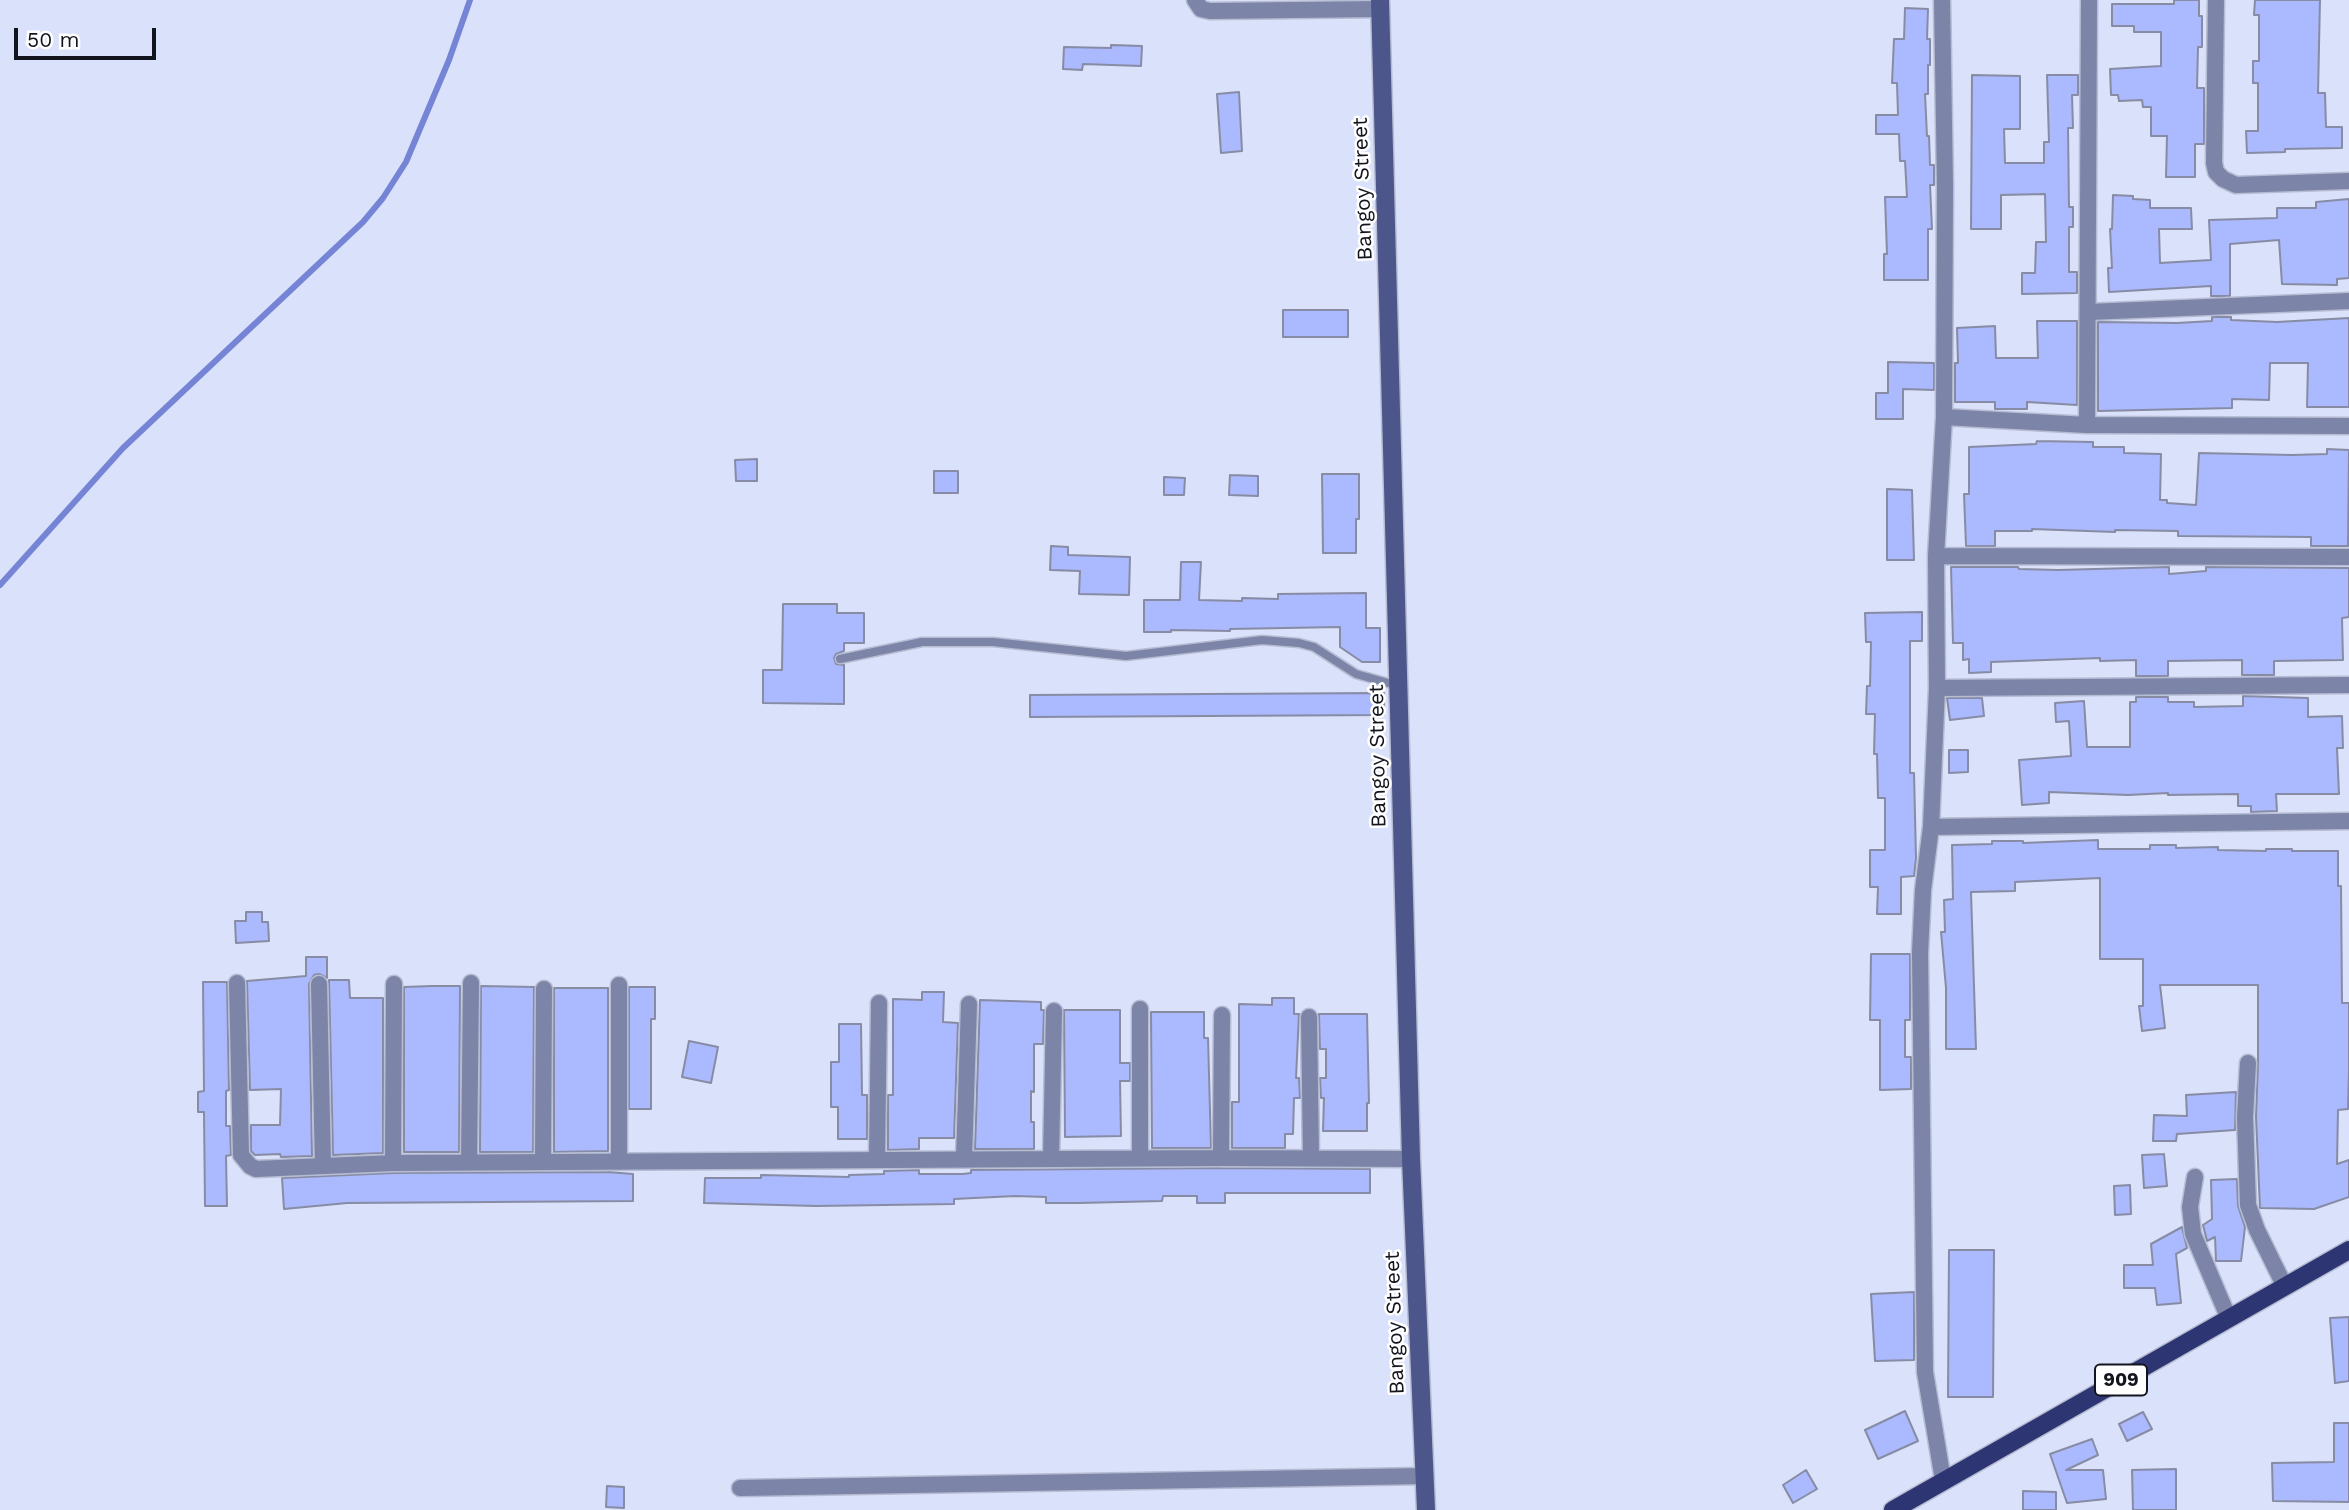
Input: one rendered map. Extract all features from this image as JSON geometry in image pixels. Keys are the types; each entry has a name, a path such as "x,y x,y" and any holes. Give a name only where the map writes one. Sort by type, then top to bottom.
{"main road":[{"name":"Bangoy Street","path":"1380,4 1411,1158 1426,1510"},
{"name":"909","path":"1893,1510 2285,1287 2347,1255"}],"street":[{"path":"1195,0 1200,9 1210,11 1380,4"},
{"path":"1941,0 1945,186 1944,417 1936,556 1937,688 1931,827 1923,890 1920,953 1925,1372 1943,1480"},
{"path":"2087,425 2089,0"},
{"path":"2216,0 2216,173 2236,185 2349,181"},
{"path":"2089,312 2349,301"},
{"path":"1944,417 2087,425 2349,426"},
{"path":"1936,556 2349,556"},
{"path":"1937,688 2349,685"},
{"path":"1931,827 2349,821"},
{"path":"237,983 241,1155 256,1169 393,1163 1411,1158"},
{"path":"469,1163 471,983"},
{"path":"319,984 323,1166"},
{"path":"393,1163 394,984"},
{"path":"619,985 619,1162"},
{"path":"542,1162 544,989"},
{"path":"877,1160 879,1003"},
{"path":"964,1160 969,1004"},
{"path":"1140,1009 1140,1158"},
{"path":"1051,1159 1054,1011"},
{"path":"1221,1158 1222,1015"},
{"path":"1309,1017 1311,1157"},
{"path":"2248,1063 2245,1117 2248,1205 2256,1230 2285,1287"},
{"path":"2195,1177 2190,1207 2193,1234 2229,1319"},
{"path":"740,1488 1425,1476"}],"lane":[{"path":"840,659 922,642 993,642 1126,656 1226,642 1272,640 1314,647 1356,674 1399,686"}],"building":[{"path":"2174,0 2199,0 2199,16 2202,16 2202,47 2198,47 2197,88 2204,88 2204,144 2195,144 2195,177 2166,177 2167,136 2151,136 2151,107 2143,107 2142,100 2119,101 2118,95 2111,95 2110,69 2161,66 2161,32 2134,32 2134,26 2112,26 2112,4 2174,4"},
{"path":"2255,0 2320,0 2318,93 2325,93 2326,127 2342,127 2342,148 2247,153 2246,131 2258,131 2258,83 2253,83 2253,61 2259,61 2259,15 2254,15"},
{"path":"1905,8 1928,9 1930,65 1928,94 1925,94 1927,136 1930,165 1934,165 1934,185 1930,185 1932,229 1928,229 1928,280 1884,280 1884,254 1887,254 1885,197 1907,197 1905,161 1900,161 1899,134 1876,134 1876,115 1898,115 1897,83 1892,83 1894,39 1904,39"},
{"path":"1111,45 1142,46 1141,66 1083,64 1082,70 1063,69 1064,47 1111,48"},
{"path":"1972,75 2020,76 2020,129 2004,129 2005,163 2044,163 2044,142 2049,142 2047,75 2078,75 2078,95 2072,95 2073,128 2068,128 2069,207 2073,207 2073,227 2069,227 2069,272 2077,272 2077,293 2022,294 2022,273 2035,273 2036,242 2046,242 2045,194 2001,195 2001,229 1971,229"},
{"path":"1239,92 1242,151 1221,153 1217,94"},
{"path":"2113,195 2150,200 2150,208 2191,208 2192,229 2159,229 2160,263 2211,260 2209,220 2277,218 2277,208 2316,208 2316,202 2349,199 2349,278 2337,279 2337,285 2282,284 2279,240 2230,244 2230,296 2211,296 2211,286 2109,292"},
{"path":"1283,310 1348,310 1348,337 1283,337"},
{"path":"2212,317 2277,322 2349,318 2349,407 2307,407 2308,363 2270,363 2269,400 2232,399 2232,408 2098,411 2098,322 2177,323 2212,321"},
{"path":"2037,321 2077,321 2077,405 2027,402 2027,409 1995,409 1995,402 1955,402 1957,328 1995,326 1996,358 2038,358"},
{"path":"1888,362 1934,363 1934,390 1903,389 1903,419 1876,419 1876,393 1888,393"},
{"path":"2037,441 2093,442 2093,447 2124,447 2124,453 2161,454 2160,500 2196,505 2199,453 2292,455 2327,454 2327,449 2349,450 2348,546 2311,546 2311,537 2178,536 2178,531 2032,529 1995,531 1995,546 1966,546 1964,494 1969,494 1969,447 2036,444"},
{"path":"757,459 757,481 736,481 735,460"},
{"path":"934,471 958,471 958,493 934,493"},
{"path":"1322,474 1359,474 1356,553 1323,553"},
{"path":"1230,475 1258,476 1258,496 1229,495"},
{"path":"1164,477 1185,478 1184,495 1164,495"},
{"path":"1887,489 1912,490 1914,560 1887,560"},
{"path":"1051,546 1068,547 1068,555 1130,557 1129,595 1079,594 1080,571 1050,570"},
{"path":"1181,562 1201,562 1199,600 1242,601 1242,598 1278,599 1278,594 1366,593 1366,628 1380,628 1380,662 1362,662 1340,647 1340,627 1144,632 1144,600 1180,600"},
{"path":"1951,567 2058,570 2169,567 2169,574 2206,571 2206,567 2349,568 2349,617 2342,618 2343,660 2274,661 2274,675 2242,675 2242,660 2168,661 2168,676 2136,676 2136,660 2100,661 2100,658 1991,662 1991,672 1969,673 1969,659 1963,660 1963,643 1953,643"},
{"path":"783,604 837,604 837,613 864,613 864,643 844,643 844,651 836,654 834,658 836,664 844,665 844,704 763,703 763,670 782,670"},
{"path":"1922,612 1922,641 1910,641 1910,773 1914,773 1916,858 1914,876 1901,877 1901,914 1877,914 1878,887 1870,887 1870,850 1885,850 1885,798 1878,798 1877,754 1874,754 1875,714 1866,714 1871,642 1866,642 1865,613"},
{"path":"1384,693 1384,715 1030,717 1030,695"},
{"path":"2243,696 2308,698 2308,717 2342,716 2343,748 2337,748 2339,794 2276,794 2277,811 2251,812 2251,806 2238,806 2238,794 2128,795 2049,792 2049,803 2022,805 2019,760 2071,756 2069,721 2056,722 2055,703 2084,701 2087,747 2130,747 2130,702 2136,702 2136,697 2168,697 2168,702 2194,702 2194,707 2243,706"},
{"path":"1947,698 1982,698 1984,716 1950,720"},
{"path":"1949,750 1968,750 1968,772 1949,773"},
{"path":"2098,840 2098,849 2150,849 2150,845 2176,845 2176,848 2218,847 2218,850 2338,851 2342,1003 2349,1003 2349,1070 2348,1109 2338,1110 2337,1164 2349,1160 2349,1197 2314,1209 2260,1208 2256,1117 2258,985 2160,985 2165,1028 2142,1031 2139,1006 2143,1006 2143,959 2100,959 2100,878 2015,882 2015,891 1971,892 1976,1049 1946,1049 1946,988 1941,932 1945,932 1944,900 1953,899 1952,845 1992,844 1992,841 2023,843"},
{"path":"246,912 262,912 262,922 268,922 269,941 236,943 235,921 246,921"},
{"path":"1871,954 1910,954 1910,1020 1905,1020 1905,1057 1911,1057 1911,1089 1880,1090 1880,1020 1870,1020"},
{"path":"306,957 327,957 327,978 314,975 309,984 312,1156 255,1155 251,1151 251,1125 280,1125 281,1089 250,1090 247,981 306,976"},
{"path":"329,980 349,980 350,998 383,998 383,1153 333,1155"},
{"path":"203,982 227,982 229,1090 226,1091 226,1126 230,1126 231,1155 226,1156 227,1206 205,1206 204,1112 198,1112 198,1092 204,1091"},
{"path":"460,986 459,1152 404,1152 404,987"},
{"path":"481,986 534,987 533,1152 480,1152"},
{"path":"629,987 655,987 655,1019 651,1019 651,1109 629,1109"},
{"path":"554,988 608,988 608,1151 554,1152"},
{"path":"922,992 944,992 943,1022 958,1023 954,1138 919,1138 919,1149 888,1150 888,1095 893,1095 893,999 922,1000"},
{"path":"1272,998 1294,998 1294,1014 1299,1014 1296,1078 1299,1078 1300,1098 1294,1098 1293,1134 1285,1134 1285,1148 1232,1148 1232,1102 1239,1102 1239,1004 1272,1005"},
{"path":"980,1000 1041,1002 1041,1010 1044,1010 1043,1044 1034,1044 1031,1122 1034,1122 1034,1149 975,1149"},
{"path":"1064,1010 1120,1010 1120,1063 1130,1063 1130,1081 1120,1081 1121,1136 1065,1137"},
{"path":"1151,1012 1204,1012 1204,1038 1208,1038 1211,1148 1152,1148"},
{"path":"1319,1014 1367,1014 1367,1131 1323,1131 1324,1098 1321,1098 1320,1078 1326,1078 1326,1049 1320,1049"},
{"path":"839,1024 861,1024 862,1095 867,1095 867,1139 838,1139 838,1107 831,1107 831,1062 839,1062"},
{"path":"689,1041 718,1047 711,1083 682,1077"},
{"path":"2236,1092 2235,1130 2177,1134 2176,1141 2153,1141 2154,1115 2187,1116 2186,1095"},
{"path":"2164,1154 2167,1186 2144,1188 2142,1155"},
{"path":"1370,1169 1370,1193 1225,1193 1225,1203 1197,1203 1197,1196 1163,1196 1162,1201 1046,1203 1046,1197 1015,1196 954,1199 954,1204 816,1206 704,1203 705,1178 761,1178 761,1175 849,1177 884,1174 884,1171 919,1170 919,1174 963,1174 971,1173 971,1170"},
{"path":"393,1173 633,1174 633,1201 347,1203 284,1209 282,1178"},
{"path":"2237,1179 2238,1206 2245,1227 2241,1261 2216,1261 2215,1237 2207,1241 2203,1225 2212,1219 2211,1180"},
{"path":"2130,1185 2131,1214 2115,1215 2114,1186"},
{"path":"2182,1227 2187,1248 2176,1254 2181,1303 2157,1305 2155,1288 2124,1288 2124,1265 2153,1265 2151,1244"},
{"path":"1949,1250 1994,1250 1993,1397 1948,1397"},
{"path":"1914,1292 1914,1360 1875,1361 1871,1294"},
{"path":"2349,1317 2349,1381 2335,1383 2330,1318"},
{"path":"1905,1411 1918,1441 1878,1459 1865,1430"},
{"path":"2143,1412 2152,1429 2127,1441 2119,1424"},
{"path":"2334,1423 2349,1423 2349,1502 2273,1501 2272,1463 2334,1462"},
{"path":"2092,1439 2098,1455 2066,1470 2103,1470 2106,1499 2067,1503 2050,1454"},
{"path":"2176,1469 2176,1510 2133,1510 2132,1470"},
{"path":"1806,1470 1817,1489 1793,1503 1783,1485"},
{"path":"607,1486 624,1487 624,1508 606,1507"},
{"path":"2023,1491 2056,1492 2056,1510 2023,1510"}],"waterway":[{"path":"0,585 123,448 363,222 383,198 406,162 449,60 470,0"}]}
